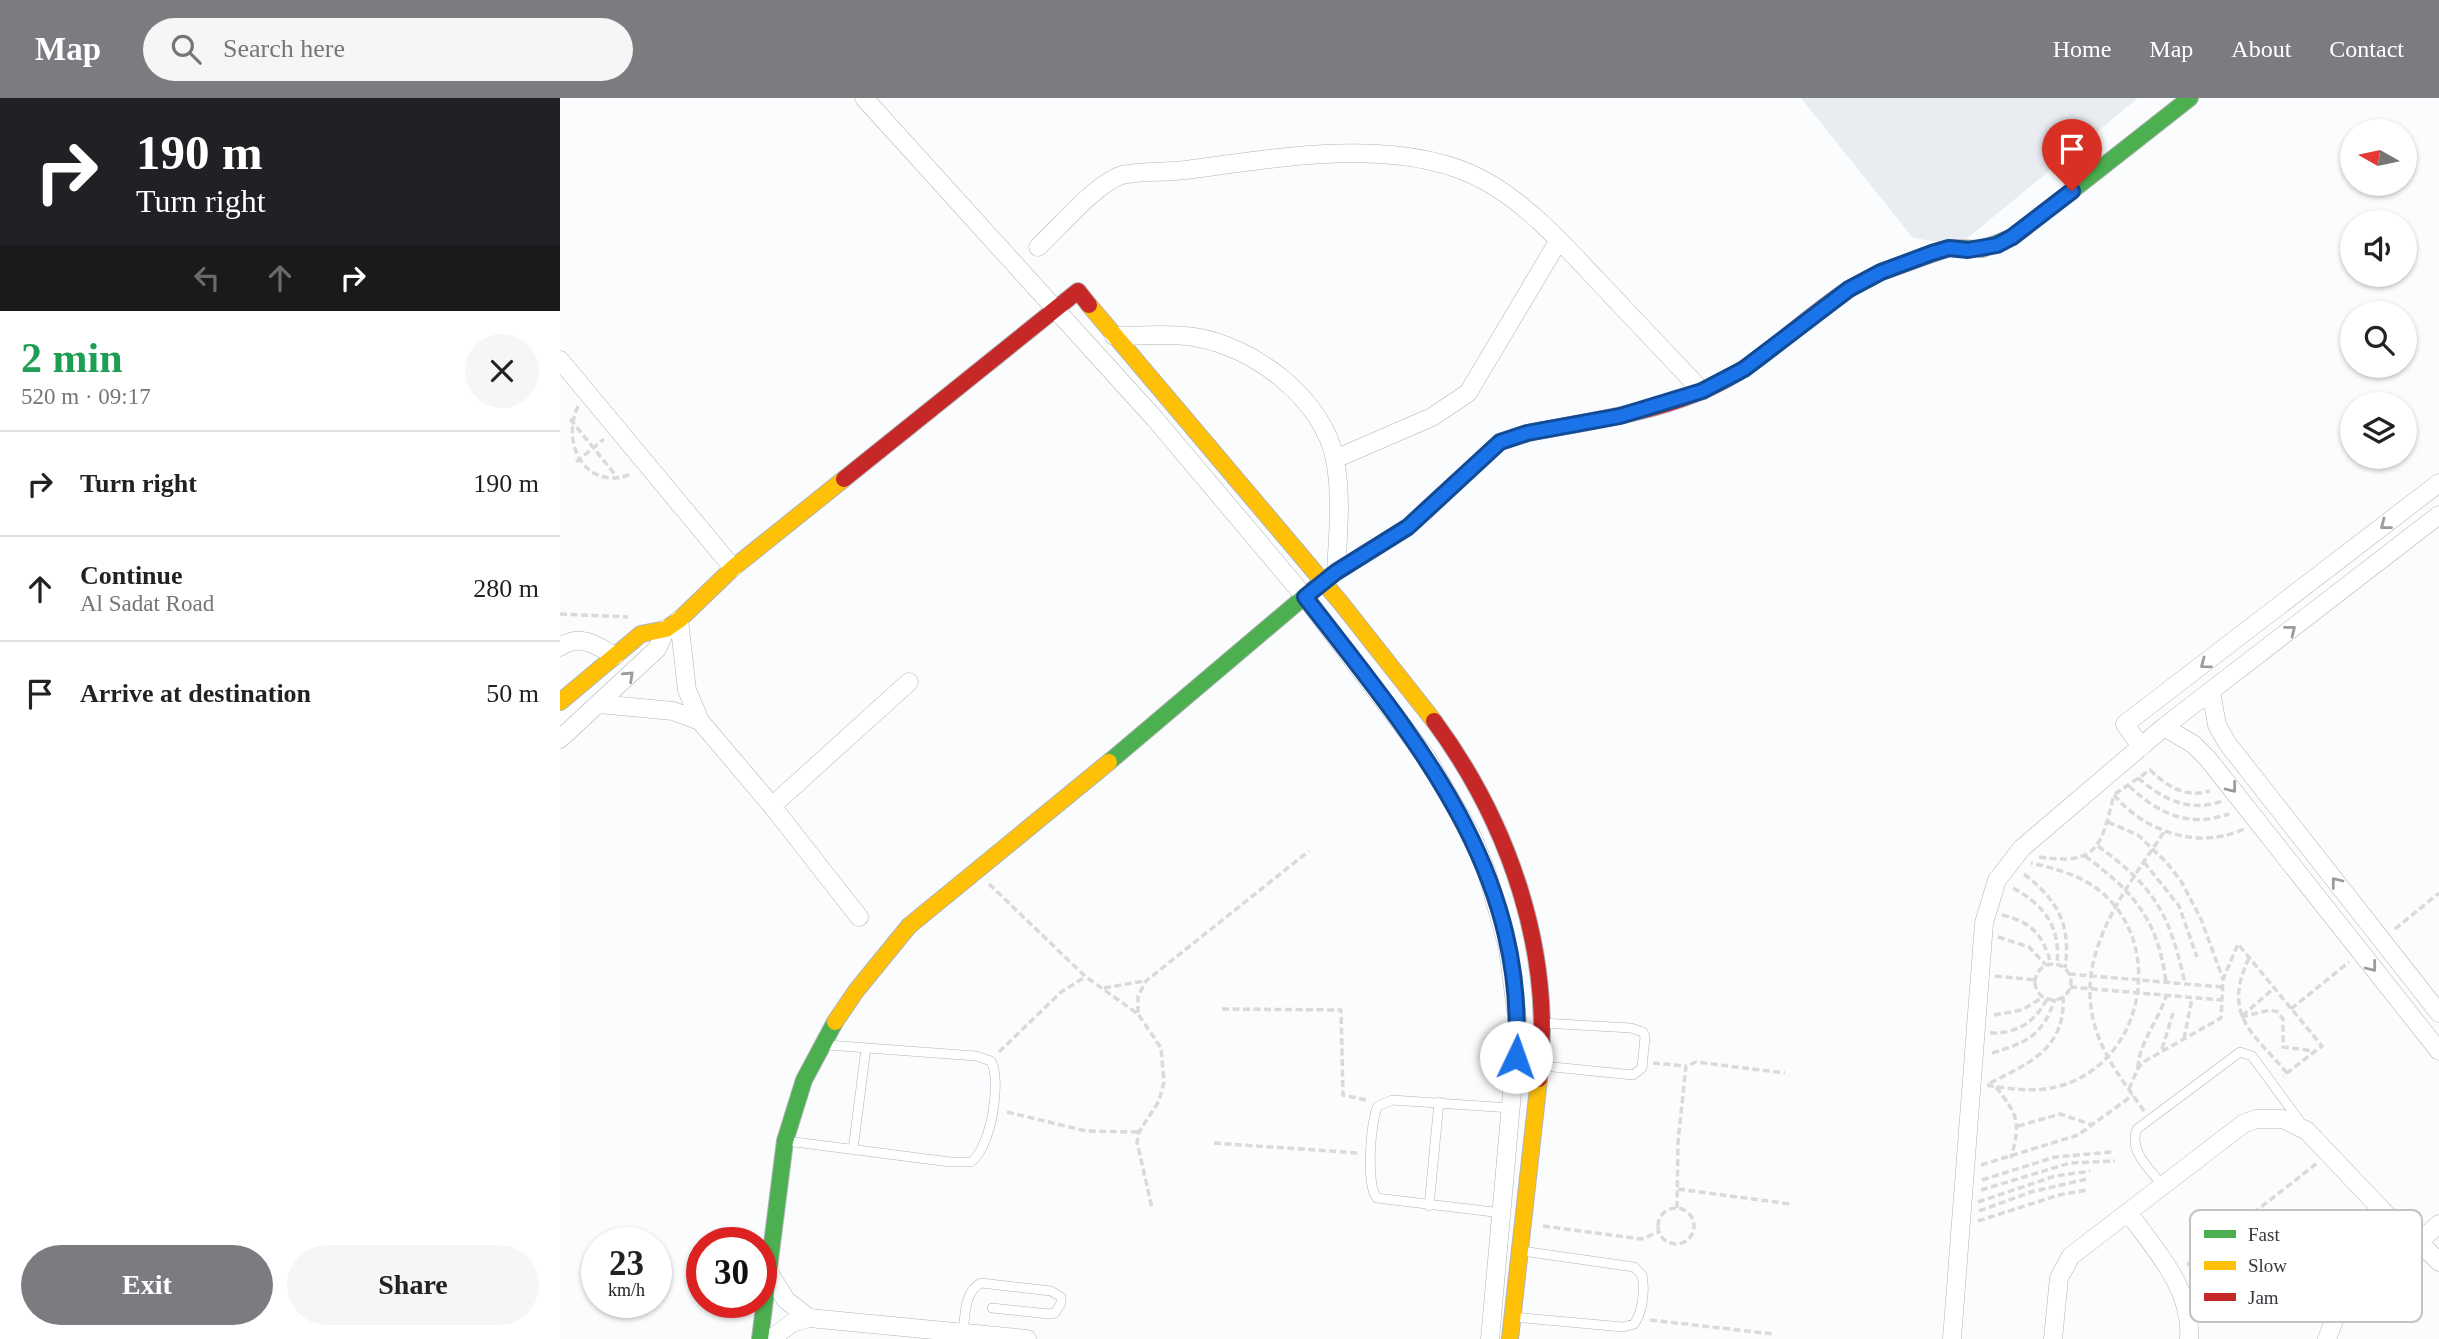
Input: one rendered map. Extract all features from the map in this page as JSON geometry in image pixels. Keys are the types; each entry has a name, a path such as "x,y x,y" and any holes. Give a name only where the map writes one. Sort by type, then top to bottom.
{"street":[{"path":"864,98 1155,419 1305,597 1427,758 1473,838 1498,907 1514,985 1518,1026 1490,1339"},
{"path":"774,1227 785,1141 792,1111 822,1045 856,991 902,935 937,900 1028,830 1330,576 1408,527 1500,442 1527,433 1620,416 1702,391 1744,369 1849,289 1881,272 1949,248 1982,248 2012,237 2190,98"},
{"path":"1038,247 1098,191 1122,176 1175,172 1249,160 1357,155 1405,156 1464,170 1516,202 1559,240 1702,391"},
{"path":"1335,459 1458,403 1468,393 1559,240"},
{"path":"560,738 657,649 673,624 733,568 1078,291 1114,336 1330,576 1449,742 1492,817 1524,900 1539,980 1542,1023 1541,1066 1510,1339"},
{"path":"1114,336 1193,337 1242,354 1280,377 1312,410 1326,434 1335,459 1338,496 1330,576"},
{"path":"560,360 733,568"},
{"path":"2141,747 2125,724 2439,482"},
{"path":"1952,1339 1962,1201 1979,1083 1973,1059 1983,938 1986,914 1997,880 2010,861 2164,727 2439,514"},
{"path":"560,701 642,634 673,624"},
{"path":"673,624 687,690 700,721 772,806 859,917"},
{"path":"560,647 576,640 586,640 615,656"},
{"path":"772,806 909,682"},
{"path":"2211,692 2215,718 2227,743 2439,1013"},
{"path":"599,704 673,711 700,721"},
{"path":"2164,727 2193,744 2208,758 2439,1051"},
{"path":"2208,758 2227,743"},
{"path":"2053,1339 2057,1291 2064,1267 2081,1248 2243,1124 2256,1119 2283,1119 2307,1131 2382,1210"},
{"path":"2128,1212 2177,1283 2189,1319 2189,1339"},
{"path":"2422,1239 2439,1224"},
{"path":"2422,1245 2439,1262"},
{"path":"777,1286 786,1300 809,1318"},
{"path":"760,1339 762,1318"},
{"path":"771,1339 792,1323 809,1318 962,1335 1027,1339"},
{"path":"2327,1339 2333,1322"}],"lane":[{"path":"1541,1066 1633,1075 1642,1068 1645,1037 1638,1029 1542,1023"},
{"path":"785,1141 950,1162 971,1161 985,1145 996,1076 991,1061 976,1056 822,1045"},
{"path":"853,1150 866,1048"},
{"path":"2162,1185 2134,1144 2137,1129 2240,1052 2252,1056 2307,1131"},
{"path":"1502,1213 1377,1198 1370,1184 1375,1112 1386,1102 1439,1102 1512,1108"},
{"path":"1429,1206 1439,1102"},
{"path":"1513,1317 1630,1326 1638,1319 1643,1282 1639,1270 1521,1251"},
{"path":"962,1335 968,1297 972,1289 981,1283 1051,1291 1061,1297 1059,1309 1055,1313 992,1308"}],"path":[{"path":"588,394 570,419 567,442 576,462 595,476 618,478 647,465"},
{"path":"570,419 618,478"},
{"path":"576,462 617,429"},
{"path":"560,614 639,618"},
{"path":"2104,803 2150,770 2174,790 2202,793 2243,803"},
{"path":"2138,778 2163,797 2185,805 2243,803"},
{"path":"2129,785 2146,801 2180,820 2217,818 2243,803"},
{"path":"2114,795 2133,815 2164,832 2188,837 2212,837 2236,832 2243,803"},
{"path":"2038,857 2068,859 2085,856 2098,846 2108,822 2114,795"},
{"path":"2108,822 2127,828 2167,863 2191,898 2223,979"},
{"path":"2150,1119 2108,1058 2093,1022 2090,989 2103,929 2164,832"},
{"path":"2098,846 2136,874 2165,916 2185,984"},
{"path":"2030,863 2046,849"},
{"path":"1138,1014 1138,996 1146,981 1309,851"},
{"path":"2085,856 2126,889 2153,927 2163,953 2166,982"},
{"path":"1979,1083 2033,1090 2064,1085 2092,1071 2108,1058 2129,1025 2139,993 2133,939 2115,906 2086,881 2030,863 2010,861"},
{"path":"2010,861 2033,881 2061,917 2067,943 2065,968"},
{"path":"2144,862 2179,906 2197,957"},
{"path":"975,870 1086,976 1138,1014 1161,1048 1164,1062 1159,1101 1139,1132 1138,1154 1152,1208"},
{"path":"1997,880 2028,897 2045,912 2056,933 2057,964"},
{"path":"2382,940 2439,893"},
{"path":"1986,914 2016,919 2035,930 2045,944 2048,964"},
{"path":"1983,938 1995,937 2019,942 2048,964"},
{"path":"2138,1068 2161,1051 2221,1018 2223,979 2238,944 2322,1046 2273,1084"},
{"path":"2291,1009 2361,953"},
{"path":"2249,958 2239,983 2240,1017 2287,1073"},
{"path":"1976,1021 2011,1014 2045,998 2063,996 2070,987 2069,974 2057,964 2048,964 2037,973 2035,986 2045,998"},
{"path":"2069,974 2222,987"},
{"path":"1980,975 2035,979"},
{"path":"991,1061 1043,1008 1086,976"},
{"path":"1103,988 1146,981"},
{"path":"2070,987 2222,1000"},
{"path":"2240,1017 2274,989"},
{"path":"1979,1083 2023,1067 2044,1050 2057,1034 2063,1020 2063,996"},
{"path":"2129,1089 2138,1068 2139,1055 2160,1018 2166,996"},
{"path":"1976,1021 2007,1032 2020,1028 2041,1011 2045,998"},
{"path":"2184,1039 2192,998"},
{"path":"1973,1059 2014,1046 2033,1036 2044,1026 2055,999"},
{"path":"1222,1009 1341,1010 1343,1095 1347,1098 1386,1102"},
{"path":"2240,1017 2274,1010 2283,1019 2280,1039 2283,1047 2316,1051"},
{"path":"2161,1051 2173,1013"},
{"path":"1643,1062 1686,1066 1696,1062 1785,1073"},
{"path":"1677,1208 1678,1142 1686,1066"},
{"path":"1995,1086 2015,1113 2018,1126 2011,1157"},
{"path":"1962,1201 2011,1157 2077,1135 2133,1095"},
{"path":"993,1108 1086,1130 1139,1132"},
{"path":"2018,1126 2060,1114 2093,1125"},
{"path":"1214,1143 1371,1154"},
{"path":"1962,1201 2055,1157 2112,1152"},
{"path":"2263,1210 2329,1154"},
{"path":"1962,1201 2070,1163 2115,1161"},
{"path":"1962,1201 2055,1176 2090,1171"},
{"path":"1962,1201 2031,1192 2087,1179"},
{"path":"1678,1189 1790,1204"},
{"path":"1962,1201 2059,1195 2087,1190"},
{"path":"1677,1208 1684,1209 1693,1220 1694,1227 1688,1239 1675,1244 1662,1238 1659,1231 1660,1218 1664,1212 1677,1208"},
{"path":"1524,1223 1642,1239 1659,1231"},
{"path":"2177,1283 2190,1272"},
{"path":"2177,1283 2190,1285"},
{"path":"1638,1319 1773,1334"}],"shaded area":[{"path":"1801,98 2138,98 1959,245 1913,238"}],"traffic: fast":[{"path":"1851,288 1881,272 1949,248 1982,249 2013,237 2190,98"},
{"path":"1109,762 1324,580 1408,527 1500,442 1532,432"},
{"path":"760,1339 785,1141 804,1080 835,1022"}],"traffic: slow":[{"path":"1089,305 1341,603 1434,721"},
{"path":"560,702 641,634 666,629 679,620 733,568 844,479"},
{"path":"835,1022 856,991 909,926 1109,762"},
{"path":"1510,1339 1539,1079"}],"traffic: jam":[{"path":"1532,432 1670,403 1721,382 1745,368 1851,288"},
{"path":"844,479 1078,291 1089,305"},
{"path":"1434,721 1461,760 1484,802 1520,891 1532,937 1539,984 1542,1031 1539,1079"}],"route":[{"path":"1516,1057 1518,1026 1508,948 1498,907 1473,838 1427,758 1305,597 1324,580 1408,527 1500,442 1527,433 1620,416 1702,391 1724,381 1764,356 1849,289 1915,258 1949,248 1968,250 1997,245 2012,237 2072,191"}]}
